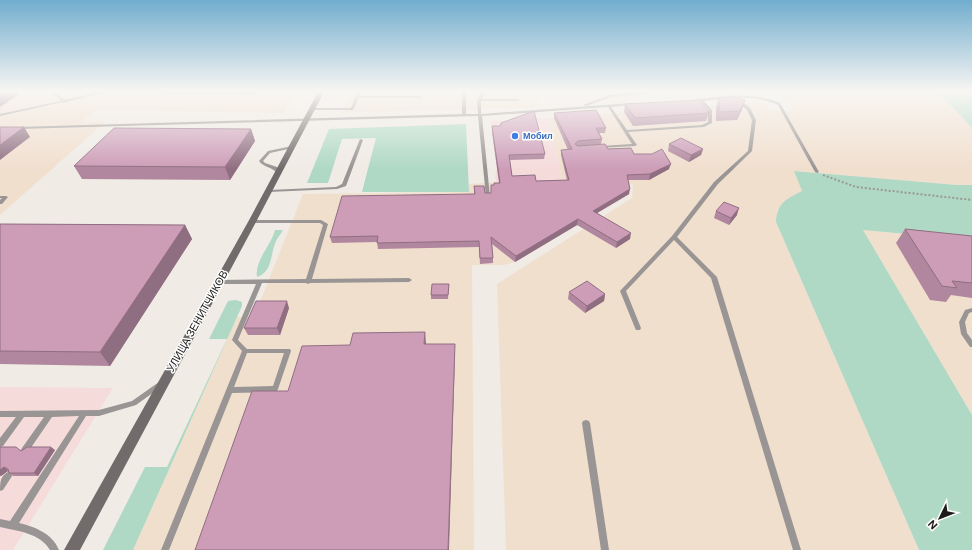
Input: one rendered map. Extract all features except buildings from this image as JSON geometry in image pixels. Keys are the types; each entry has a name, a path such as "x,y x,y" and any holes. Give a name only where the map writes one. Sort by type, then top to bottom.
{"street":[{"name":"УЛИЦА ЗЕНИТЧИКОВ","path":"72,550 252,222 307,118"}],"lane":[{"path":"15,128 411,118"},
{"path":"480,118 488,197"},
{"path":"592,148 635,145 617,118"},
{"path":"626,131 703,126 710,123 710,118"},
{"path":"638,328 623,291 674,237 716,183 750,151 754,120 753,118"},
{"path":"787,118 817,172"},
{"path":"269,190 336,188 344,185 361,140"},
{"path":"279,172 275,168 263,164 261,161 269,152 292,147"},
{"path":"0,197 6,197 0,203"},
{"path":"252,222 321,221 326,224 308,282"},
{"path":"674,237 714,277 797,550"},
{"path":"219,282 259,283 410,280"},
{"path":"245,352 235,340 259,283"},
{"path":"972,310 967,312 962,322 964,334 972,345"},
{"path":"230,390 275,389 288,351 245,352"},
{"path":"165,550 245,352"},
{"path":"0,414 99,413 134,403 164,381"},
{"path":"0,444 22,414"},
{"path":"25,450 50,414"},
{"path":"12,526 84,414"},
{"path":"586,423 605,550"},
{"path":"0,487 8,476"},
{"path":"0,523 45,536 52,543 55,550"}],"path":[{"path":"817,172 833,180 856,187 972,200"}],"shaded area":[{"path":"0,118 87,118 82,122 105,122 0,215"},
{"path":"547,118 564,186 536,187 534,180 497,182 495,177 497,168 490,121"},
{"path":"547,118 962,118 972,128 972,185 795,171 802,191 787,199 777,211 776,222 919,550 506,550 497,284 632,198 633,184 627,185 630,194 515,262 504,265 472,265 474,550 133,550 237,317 254,317 303,194 469,192 469,184 535,180 536,187 564,185"},
{"path":"863,230 972,240 972,415"},
{"path":"0,387 113,388 13,550 0,550"}],"green space":[{"path":"962,118 972,118 972,128"},
{"path":"466,124 469,192 362,192 376,138 342,139 328,183 307,183 329,129"},
{"path":"794,171 972,185 972,240 863,230 972,415 972,550 919,550 776,222 778,210 783,202 802,191"},
{"path":"275,230 283,230 276,241 266,271 257,277 258,265"},
{"path":"236,300 242,302 242,306 133,550 103,550 145,467 167,467 227,339 209,339 228,301"}],"place":[{"name":"Мобил","path":"515,136"}]}
